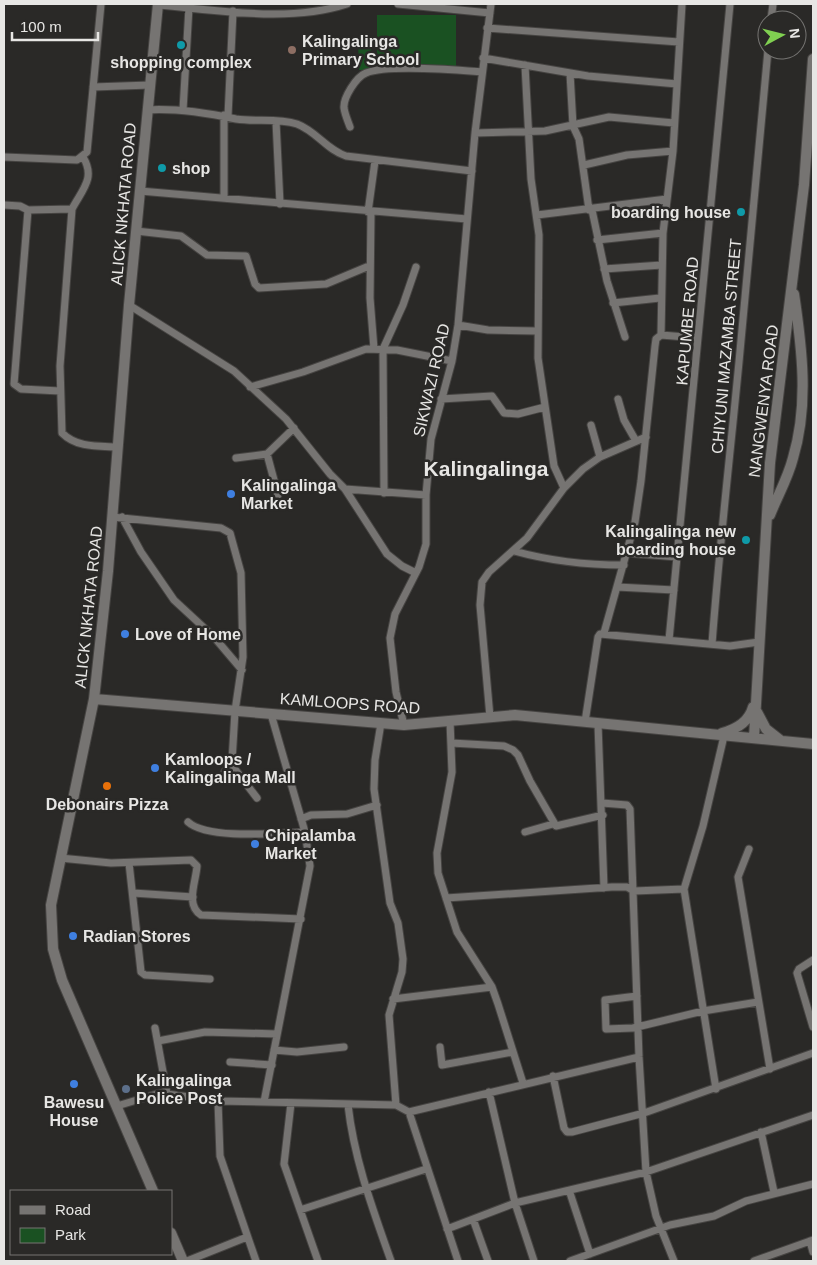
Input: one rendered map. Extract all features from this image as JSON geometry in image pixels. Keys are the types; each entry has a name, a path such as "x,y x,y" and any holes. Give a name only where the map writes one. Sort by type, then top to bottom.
{"main road":[{"name":"ALICK NKHATA ROAD","path":"153,1190 62,980 54,956 50,916 60,858 94,699 117,517 118,447 129,305 158,4"},
{"name":"NANGWENYA ROAD","path":"754,738 770,463 804,185 813,59"},
{"name":"NANGWENYA ROAD","path":"766,525 793,458 803,405 800,337 792,280"},
{"name":"KAMLOOPS ROAD","path":"94,699 404,725 515,715 813,744"},
{"path":"710,734 729,732 744,722 752,713 755,701"},
{"path":"755,701 756,711 763,725 773,736 782,741"},
{"path":"172,1235 183,1261"}],"street":[{"path":"4,157 78,160 83,158 87,152 101,4"},
{"path":"158,4 278,13 347,4"},
{"path":"400,4 458,7 490,13"},
{"name":"SIKWAZI ROAD","path":"404,725 396,692 390,638 394,614 416,573 426,544 426,495 431,439 452,361 458,325 475,133 491,4"},
{"path":"661,335 660,298 663,233 672,151 682,4"},
{"name":"KAPUMBE ROAD","path":"669,640 730,4"},
{"path":"183,110 189,7"},
{"path":"224,197 226,116 233,11"},
{"path":"487,28 679,42"},
{"path":"483,58 570,73 677,84"},
{"name":"CHIYUNI MAZAMBA STREET","path":"712,644 719,546 739,360 752,198 767,60"},
{"path":"525,65 531,179 538,235 538,358 554,466 564,488"},
{"path":"350,127 344,109 344,102 359,78 365,73 410,69 482,72"},
{"path":"570,73 573,126 579,138 591,210 604,269 625,337"},
{"path":"93,87 150,85"},
{"path":"148,110 183,110 276,121 301,126 340,154 375,161 472,171"},
{"path":"475,133 528,133 573,126 609,117 674,123"},
{"path":"276,121 280,204"},
{"path":"584,165 627,155 672,151"},
{"path":"83,158 89,167 89,177 72,209 60,391 61,425 62,433 66,437 90,446 118,447"},
{"path":"374,348 369,266 369,212 375,161"},
{"path":"140,191 467,219"},
{"path":"536,215 591,210 667,199"},
{"path":"4,205 20,206 28,210 72,209"},
{"path":"28,210 13,380 15,386 21,389 60,391"},
{"path":"136,231 181,236 207,255 246,256 255,284 259,288 326,284 369,266"},
{"path":"597,240 663,233"},
{"path":"604,269 662,265"},
{"path":"384,492 383,349 403,306 416,267"},
{"path":"613,303 660,298"},
{"path":"129,305 234,371 294,428 344,489 387,554 402,566 416,573"},
{"path":"458,325 488,330 537,331"},
{"path":"585,722 598,637 604,633 618,587 642,481 656,339 661,335 698,338"},
{"path":"250,387 374,348 452,361"},
{"path":"441,399 492,396 504,413 513,415 545,407"},
{"path":"618,399 624,420 636,441"},
{"path":"591,425 600,457"},
{"path":"236,458 267,454 294,428"},
{"path":"490,717 480,592 482,582 489,572 527,538 564,488 600,457 646,437"},
{"path":"267,454 278,495"},
{"path":"344,489 426,495"},
{"path":"117,517 221,528 230,533 241,573 242,670 235,711 231,764 224,773"},
{"path":"117,517 174,600 214,637 242,670"},
{"path":"514,551 543,559 624,565"},
{"path":"627,553 678,557"},
{"path":"618,587 674,590"},
{"path":"604,633 730,646 759,642"},
{"path":"264,1102 310,866 305,832 270,714"},
{"path":"450,722 451,783 436,860 457,932 492,987 523,1083"},
{"path":"381,723 374,775 376,804 390,903 398,922 403,959 402,972 393,999 389,1026 396,1105"},
{"path":"598,724 603,815 604,888"},
{"path":"716,1089 684,889 703,826 724,736"},
{"path":"451,743 504,746 514,750 549,812 553,824"},
{"path":"231,764 257,798"},
{"path":"602,803 627,806 630,809 639,1057 644,1114 646,1172 661,1230 674,1261"},
{"path":"301,819 311,816 347,814 376,804"},
{"path":"524,832 553,824 560,826 603,815"},
{"path":"188,822 193,826 211,832 305,832"},
{"path":"749,849 738,877 770,1069"},
{"path":"60,858 95,863 191,860 197,866 193,907 201,915 301,918"},
{"path":"130,863 142,974 210,979"},
{"path":"446,898 627,887 634,891 684,889"},
{"path":"133,893 193,897"},
{"path":"813,960 799,968 797,973 813,1027"},
{"path":"393,999 492,987"},
{"path":"637,996 605,1000 606,1029 638,1027 703,1011 758,1002"},
{"path":"155,1028 167,1094"},
{"path":"158,1041 205,1032 277,1034"},
{"path":"274,1050 297,1052 344,1047"},
{"path":"440,1047 442,1065 513,1052"},
{"path":"553,1076 567,1132 644,1114 813,1053"},
{"path":"117,1106 151,1095 167,1094 218,1101 396,1105 409,1112 523,1083 639,1057"},
{"path":"230,1062 272,1065"},
{"path":"489,1092 515,1203 534,1261"},
{"path":"218,1101 220,1156 256,1261"},
{"path":"291,1103 284,1164 318,1261"},
{"path":"348,1105 353,1138 366,1189 391,1261"},
{"path":"409,1112 426,1169 458,1261"},
{"path":"447,1228 515,1203 646,1172 813,1115"},
{"path":"761,1132 774,1192"},
{"path":"300,1210 426,1169"},
{"path":"570,1261 661,1230 714,1216 744,1202 774,1192 813,1184"},
{"path":"569,1190 590,1254"},
{"path":"473,1219 488,1261"},
{"path":"187,1261 247,1237"},
{"path":"754,1261 811,1241 813,1252"}],"green space":[{"path":"377,15 456,15 456,70 377,70"},
{"path":"358,44 371,44 372,70 359,70"}],"place":[{"name":"shopping complex","path":"181,45"},
{"name":"Kalingalinga Primary School","path":"292,50"},
{"name":"shop","path":"162,168"},
{"name":"boarding house","path":"741,212"},
{"name":"Kalingalinga Market","path":"231,494"},
{"name":"Kalingalinga new boarding house","path":"746,540"},
{"name":"Love of Home","path":"125,634"},
{"name":"Kamloops / Kalingalinga Mall","path":"155,768"},
{"name":"Debonairs Pizza","path":"107,786"},
{"name":"Chipalamba Market","path":"255,844"},
{"name":"Radian Stores","path":"73,936"},
{"name":"Bawesu House","path":"74,1084"},
{"name":"Kalingalinga Police Post","path":"126,1089"}],"district":[{"name":"Kalingalinga","path":"486,469"}]}
